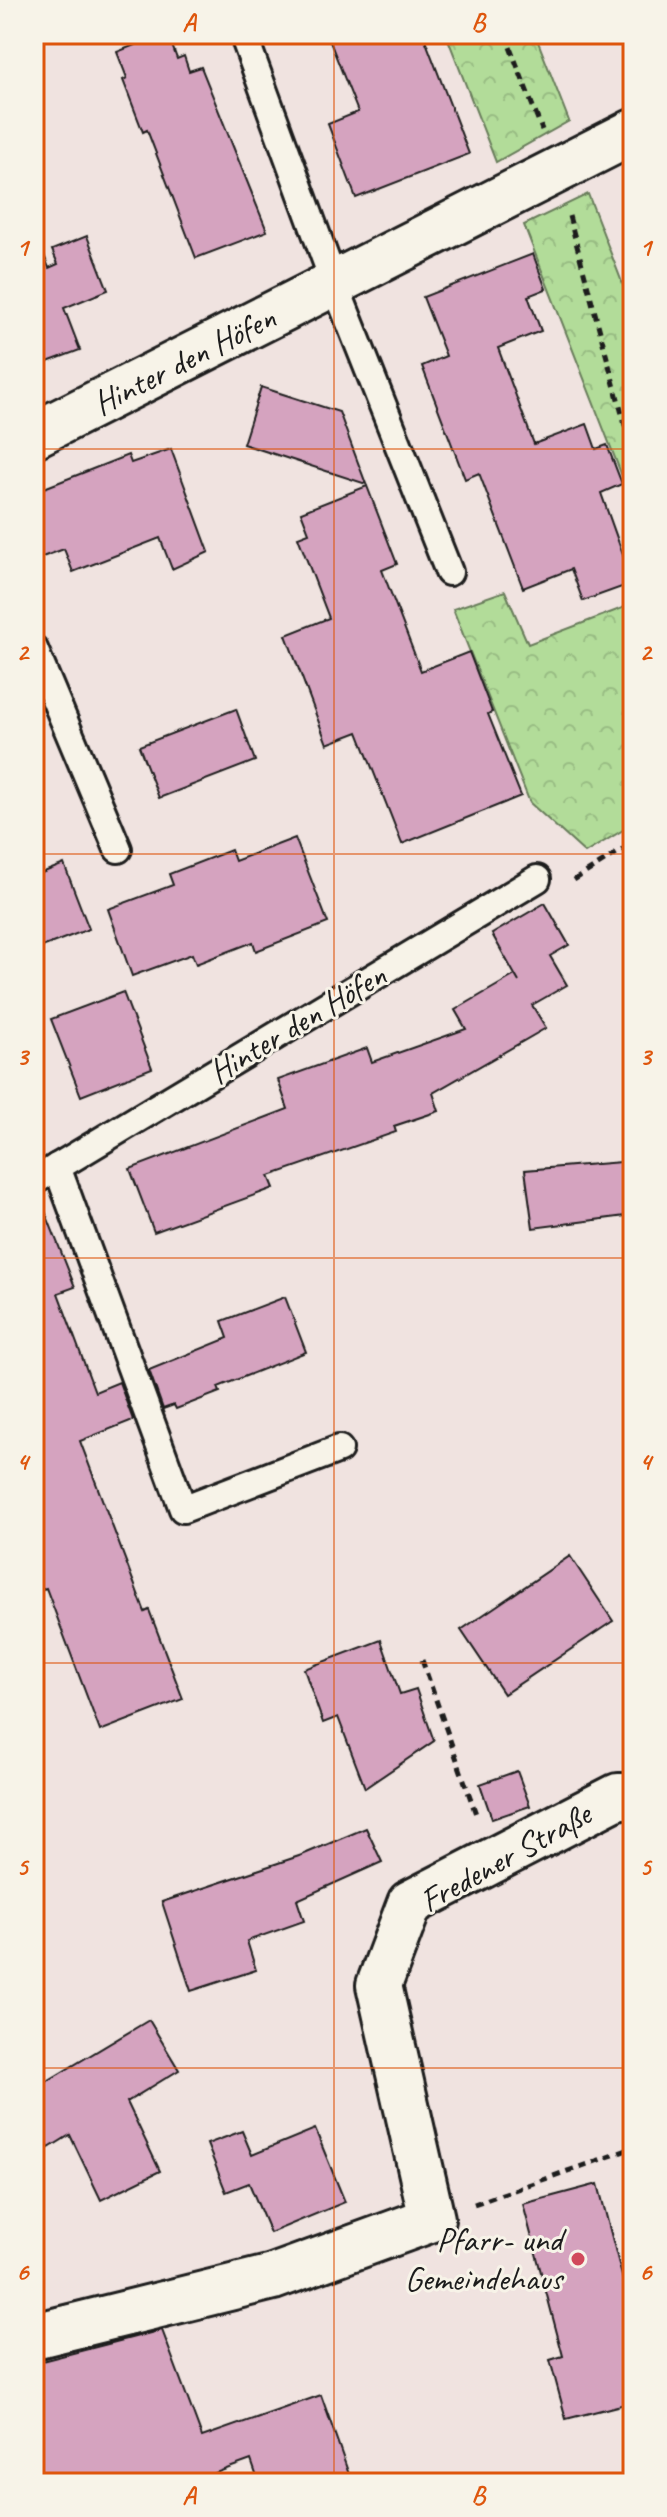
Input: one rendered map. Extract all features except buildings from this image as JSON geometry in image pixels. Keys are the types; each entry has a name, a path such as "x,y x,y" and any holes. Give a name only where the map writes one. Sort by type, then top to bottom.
{"street":[{"name":"Hinter den Höfen","path":"34,435 633,132"},
{"name":"Fredener Straße","path":"432,2219 379,1985 410,1903 618,1796 633,1796"},
{"path":"34,2336 273,2277 432,2219"}],"lane":[{"path":"243,34 335,285 449,572"},
{"path":"34,649 118,849"},
{"name":"Hinter den Höfen","path":"34,1181 537,879"},
{"path":"57,1167 183,1509 339,1449"}],"path":[{"path":"505,34 557,171 625,425 633,433"},
{"path":"537,879 575,880 633,843"},
{"path":"422,1660 492,1861"},
{"path":"432,2219 633,2148"}],"green space":[{"path":"446,34 535,34 569,121 496,162"},
{"path":"588,194 633,311 633,504 524,225"},
{"path":"505,591 528,644 633,604 633,824 585,853 530,803 453,609"}],"place":[{"name":"Pfarr- und Gemeindehaus","path":"578,2259"}]}
